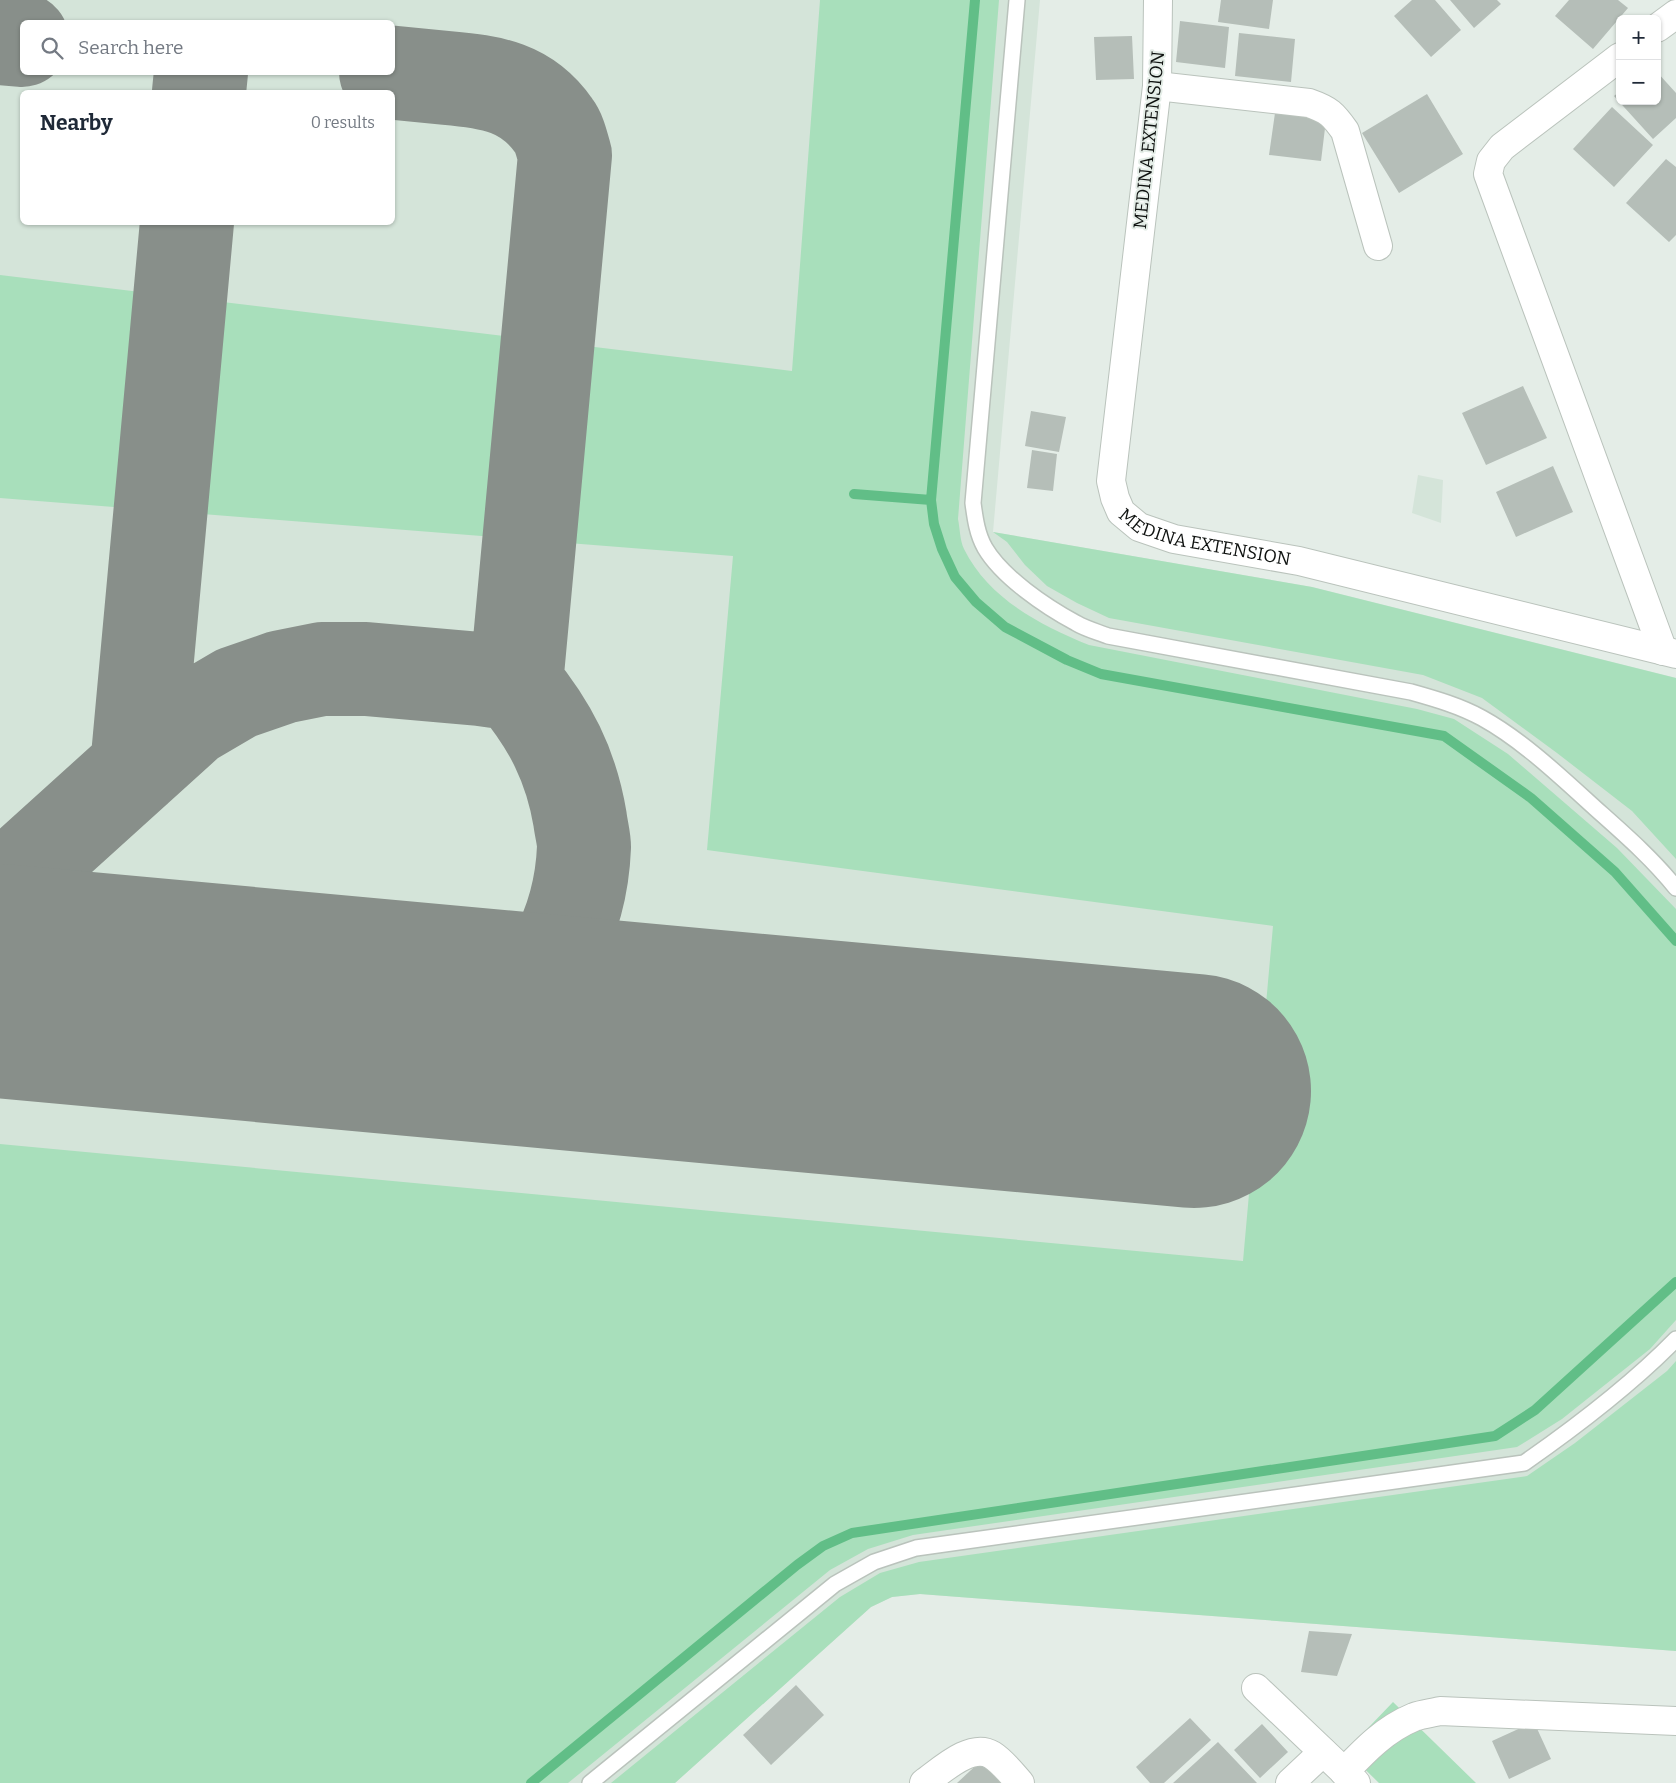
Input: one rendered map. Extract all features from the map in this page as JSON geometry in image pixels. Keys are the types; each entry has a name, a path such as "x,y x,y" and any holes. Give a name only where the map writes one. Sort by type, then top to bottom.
{"street":[{"name":"MEDINA EXTENSION","path":"1158,0 1157,86 1111,481 1121,512 1139,527 1174,539 1299,561 1670,653"},
{"path":"1661,25 1676,14"},
{"path":"1616,60 1502,147 1491,161 1488,174 1670,653"},
{"path":"1157,86 1309,103 1325,109 1345,131 1378,246"},
{"path":"1256,1688 1350,1777 1371,1744 1388,1730 1415,1716 1440,1711 1676,1721"},
{"path":"924,1783 965,1755 975,1751 986,1752 998,1760 1020,1783"},
{"path":"1290,1783 1324,1752"}],"lane":[{"path":"1017,0 973,503 984,547 995,562 1020,586 1047,605 1077,624 1108,636 1411,692 1447,702 1483,719 1523,746 1560,775 1631,840 1676,888"},
{"path":"590,1783 835,1584 874,1562 916,1548 1524,1463 1572,1430 1656,1360 1676,1339"}],"shaded area":[{"path":"0,0 1040,0 993,532 1312,587 1676,678 1676,1651 920,1594 892,1597 871,1607 675,1783 0,1783"},
{"path":"1418,475 1443,480 1441,523 1412,513"}],"green space":[{"path":"820,0 999,0 958,519 964,549 987,582 1002,596 1035,619 1052,629 1089,645 1417,709 1454,719 1508,754 1617,848 1676,909 1676,1320 1650,1349 1562,1419 1517,1447 913,1535 868,1549 830,1570 568,1783 0,1783 0,1144 1243,1261 1273,926 707,850 733,556 0,498 0,275 792,371"},
{"path":"993,532 1312,587 1676,678 1676,859 1632,811 1482,698 1423,675 1109,618 1047,586 1025,565 1007,542"},
{"path":"1676,1361 1676,1651 920,1594 892,1597 871,1607 675,1783 611,1783 840,1597 880,1573 919,1562 1527,1476 1575,1443 1667,1371"},
{"path":"1393,1702 1476,1783 1379,1783 1346,1751"}],"building":[{"path":"1221,0 1273,0 1269,29 1218,22"},
{"path":"1412,0 1435,0 1461,30 1431,57 1394,16"},
{"path":"1450,0 1497,0 1501,4 1474,28"},
{"path":"1569,0 1618,0 1628,8 1622,15 1616,15 1616,22 1593,49 1555,16"},
{"path":"1180,21 1229,27 1225,68 1176,62"},
{"path":"1239,33 1295,39 1291,82 1235,76"},
{"path":"1132,36 1134,79 1096,80 1094,37"},
{"path":"1661,76 1676,93 1676,118 1653,139 1622,105 1661,105"},
{"path":"1427,94 1463,154 1399,193 1362,133"},
{"path":"1612,107 1653,145 1614,187 1573,149"},
{"path":"1275,113 1326,120 1321,161 1269,155"},
{"path":"1666,159 1676,167 1676,235 1669,242 1626,203"},
{"path":"1523,386 1547,438 1486,465 1462,413"},
{"path":"1031,411 1066,417 1059,452 1025,446"},
{"path":"1032,450 1057,454 1053,491 1027,488"},
{"path":"1553,466 1573,512 1516,537 1496,492"},
{"path":"1309,1631 1352,1634 1337,1676 1301,1672"},
{"path":"796,1685 824,1715 771,1765 743,1735"},
{"path":"1190,1718 1211,1740 1164,1783 1150,1783 1136,1767"},
{"path":"1534,1722 1551,1759 1509,1779 1492,1741"},
{"path":"1262,1724 1288,1752 1260,1778 1234,1750"},
{"path":"1218,1742 1257,1783 1173,1783"},
{"path":"984,1758 1006,1783 957,1783"}],"waterway":[{"path":"975,0 931,500 934,524 942,549 955,577 976,602 1005,627 1067,660 1101,674 1444,736 1531,798 1615,872 1676,941"},
{"path":"854,494 931,500"},
{"path":"531,1783 797,1565 823,1546 852,1533 1495,1436 1535,1410 1676,1282"}],"taxiway":[{"path":"0,38 20,40"},
{"path":"395,73 479,82 507,89 520,95 543,113 554,126 565,155 516,684"},
{"path":"199,90 201,75"},
{"path":"137,768 187,225"},
{"path":"0,892 190,720 236,693 282,677 322,669 366,669 516,684 549,730 565,763 571,781 584,840 581,876 575,904 566,931 540,980 502,1022 457,1057 428,1069 377,1079 344,1080 309,1076 276,1068 257,1060 242,1053 191,1021 119,992"}],"runway":[{"path":"0,981 1194,1091"}]}
